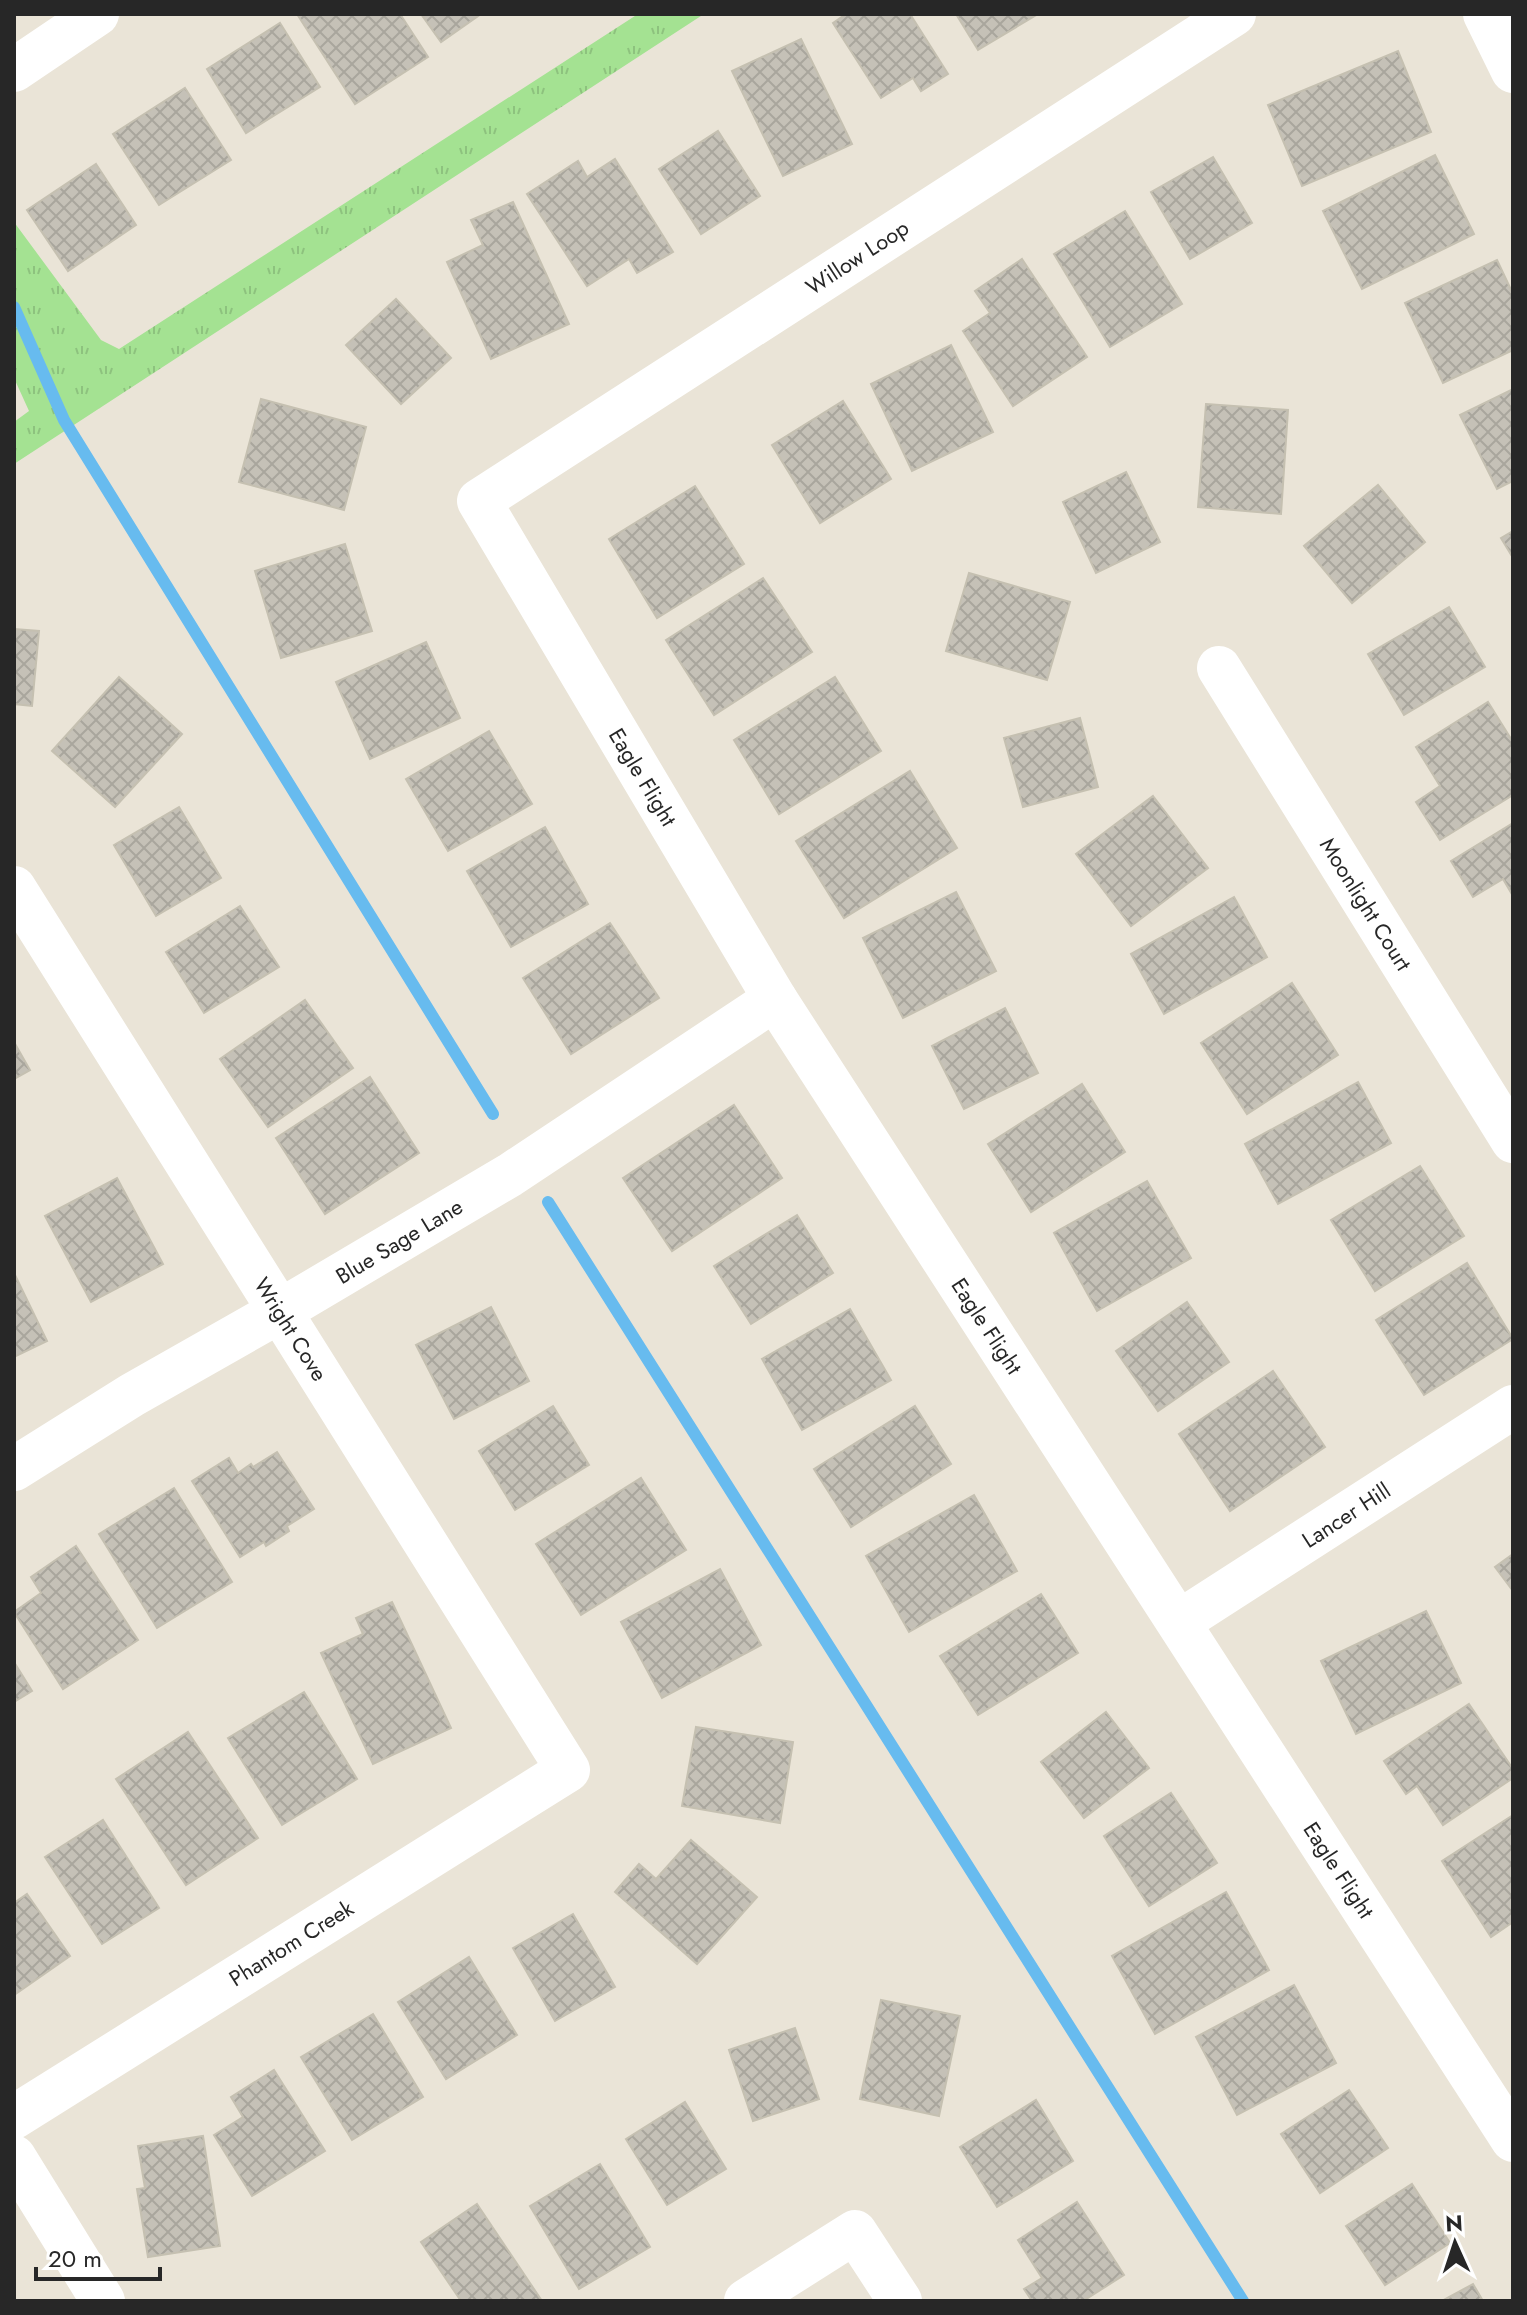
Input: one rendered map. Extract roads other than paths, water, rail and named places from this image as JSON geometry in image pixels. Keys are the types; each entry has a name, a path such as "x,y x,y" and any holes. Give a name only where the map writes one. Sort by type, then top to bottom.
{"street":[{"path":"14,70 97,14"},
{"name":"Willow Loop","path":"479,501 1234,14"},
{"path":"1485,14 1513,71"},
{"name":"Eagle Flight","path":"479,501 775,999 1513,2140"},
{"name":"Moonlight Court","path":"1219,668 1513,1141"},
{"name":"Wright Cove","path":"14,888 568,1770"},
{"name":"Blue Sage Lane","path":"14,1469 132,1395 510,1175 775,999"},
{"name":"Lancer Hill","path":"1179,1622 1513,1407"},
{"name":"Phantom Creek","path":"14,2117 568,1770"},
{"path":"14,2157 103,2301"},
{"path":"746,2301 855,2232 900,2301"}],"waterway":[{"path":"14,307 64,420 493,1114"},
{"path":"548,1202 1243,2301"}]}
